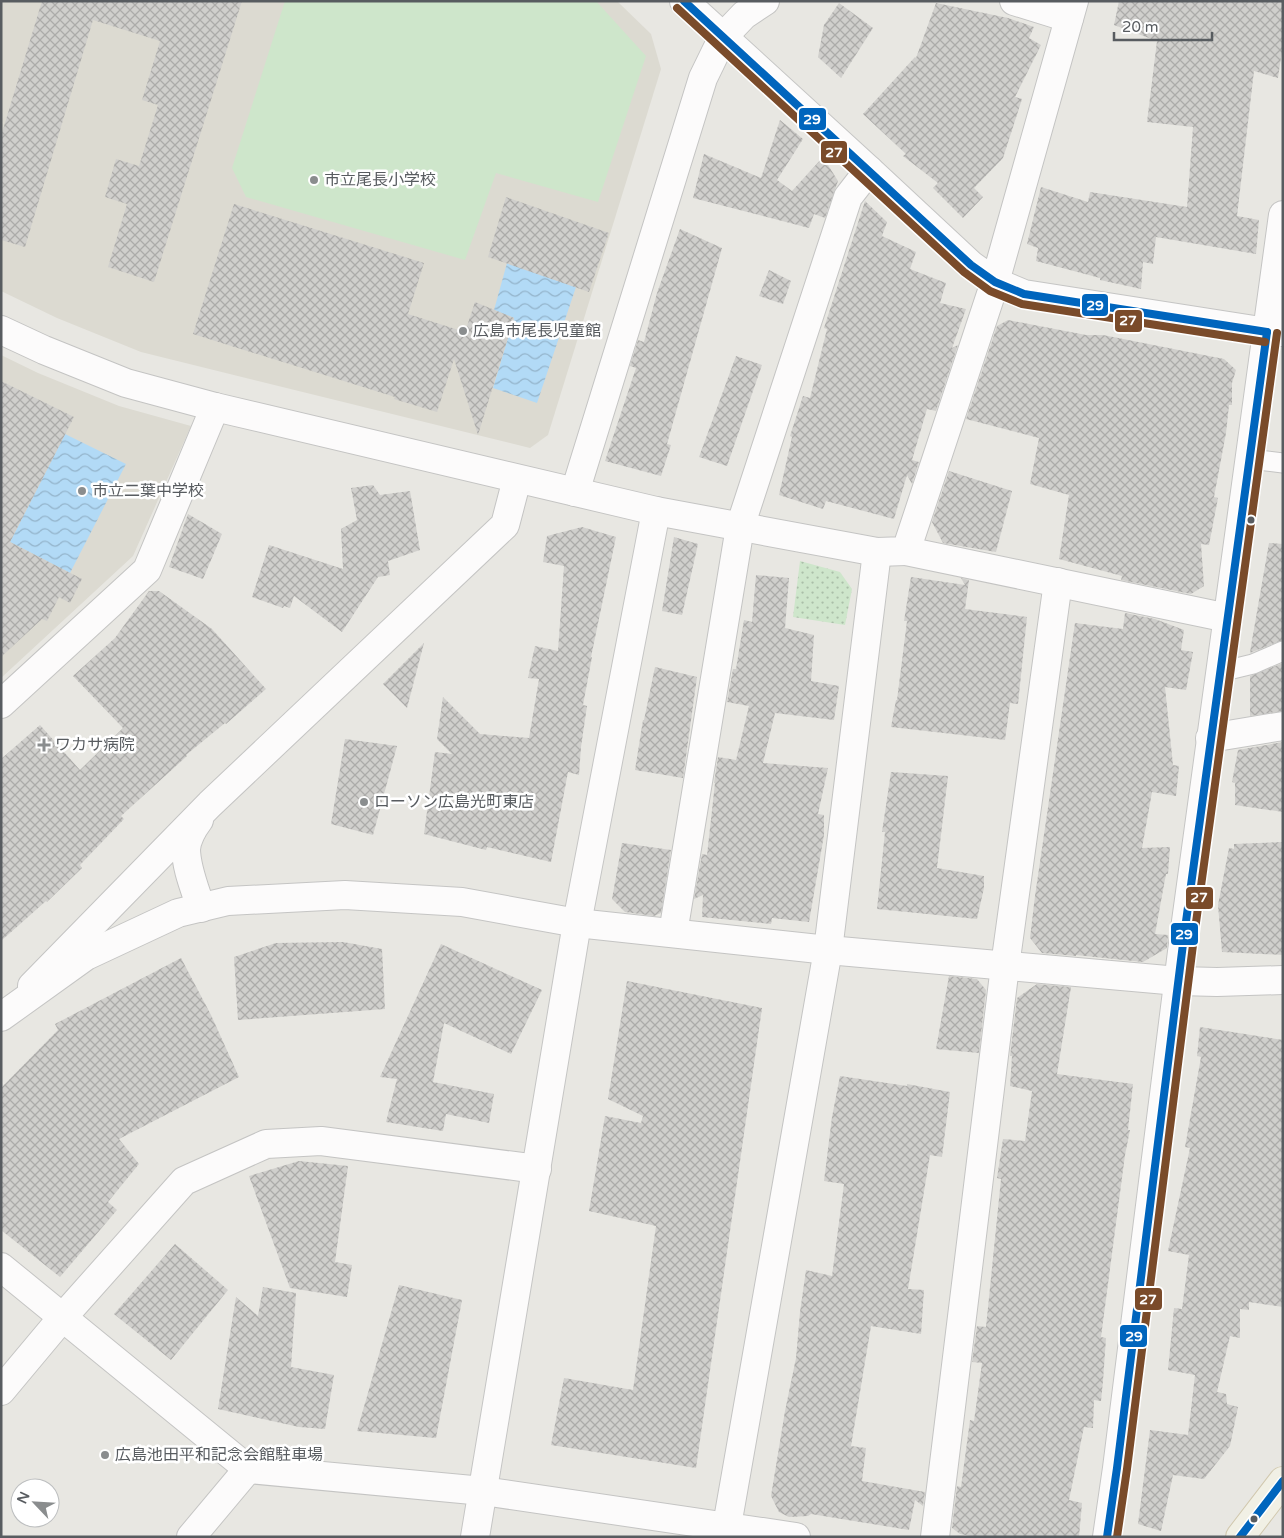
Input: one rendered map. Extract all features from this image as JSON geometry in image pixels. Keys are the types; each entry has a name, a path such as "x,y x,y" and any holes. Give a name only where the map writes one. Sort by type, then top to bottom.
{"main road":[{"path":"1240,1537 1283,1480"}],"street":[{"path":"684,1 971,265 996,282 1024,294 1275,332"},
{"path":"575,492 703,78 723,37 744,15 765,1"},
{"path":"906,551 996,282 1072,10 1014,1"},
{"path":"673,933 740,527 848,197 869,170"},
{"path":"1107,1537 1118,1468 1210,738 1250,459 1275,332 1283,215"},
{"path":"1,330 44,350 126,383 214,407 517,479 656,511 877,552 906,551 1228,618"},
{"path":"1,704 147,570 214,407"},
{"path":"2,1016 210,804 505,525 517,479"},
{"path":"475,1537 577,923 656,511"},
{"path":"726,1532 828,950 877,552"},
{"path":"935,1537 1005,966 1058,582"},
{"path":"1210,738 1283,726"},
{"path":"201,908 188,864 186,847 191,831 210,804"},
{"path":"2,1016 86,956 178,913 228,901 345,895 462,902 577,923 828,950 1178,981 1283,980"},
{"path":"1,1391 62,1318 184,1181 266,1144 321,1141 537,1169"},
{"path":"1,1267 248,1469 483,1491 726,1532 796,1537"},
{"path":"191,1537 248,1469"}],"lane":[{"path":"1250,459 1283,463"},
{"path":"1220,672 1253,664 1283,651"}],"shaded area":[{"name":"市立尾長小学校","path":"1,1 617,1 651,34 661,69 548,435 530,448 141,352 57,318 1,291"},
{"name":"市立二葉中学校","path":"1,355 38,373 119,406 191,426 133,556 1,678"}],"green space":[{"path":"285,1 596,1 646,56 598,202 496,173 465,260 246,197 232,168"},
{"path":"800,561 840,572 852,589 845,625 793,617"}],"water":[{"path":"507,263 576,287 537,403 493,388 514,318 494,310"},
{"path":"65,434 126,464 70,573 10,542"}],"building":[{"path":"42,1 242,1 154,282 108,267 127,204 105,197 116,159 139,166 158,105 142,100 160,41 93,20 25,247 1,240 1,136"},
{"path":"1119,1 1283,1 1283,44 1278,78 1254,71 1237,216 1259,220 1256,254 1156,237 1153,264 1143,262 1141,289 1100,280 1100,278 1036,261 1038,248 1027,244 1041,187 1088,202 1090,192 1187,207 1193,127 1147,122 1157,41 1114,25"},
{"path":"839,3 873,28 841,78 818,57 824,25"},
{"path":"936,3 1008,18 1034,27 1029,38 1041,45 1015,97 1022,99 1003,158 974,188 983,197 963,218 933,188 938,183 903,156 906,154 863,114 916,58"},
{"path":"780,120 803,139 777,180 792,191 823,157 838,181 825,218 814,214 809,228 693,198 704,154 761,178"},
{"path":"506,197 609,233 589,292 488,257"},
{"path":"865,201 887,222 882,236 916,252 910,269 946,283 940,303 966,309 952,348 958,345 936,411 927,409 912,460 919,462 912,484 907,475 894,519 826,501 823,509 779,495 792,437 790,436 803,396 810,398 827,329 824,328"},
{"path":"234,204 424,263 408,314 465,332 475,302 514,318 478,435 454,359 437,412 193,334"},
{"path":"680,229 722,248 667,444 671,445 661,476 605,461 636,368 630,366 638,340 644,342 657,293"},
{"path":"769,270 791,281 783,304 759,296"},
{"path":"1008,320 1086,335 1103,335 1224,359 1236,370 1232,383 1232,405 1229,405 1226,433 1214,497 1218,498 1209,545 1201,544 1204,586 1191,594 1121,580 1122,576 1059,559 1069,495 1030,484 1039,438 966,419 997,326"},
{"path":"736,356 762,365 727,466 699,457"},
{"path":"1,381 74,417 10,542 82,579 70,603 59,597 47,621 42,619 1,657"},
{"path":"949,471 1012,491 996,552 943,543 932,522"},
{"path":"373,485 380,495 410,491 420,550 388,561 390,575 378,577 342,632 294,596 290,608 284,606 283,608 252,597 269,545 343,569 341,529 357,520 351,488"},
{"path":"188,514 222,534 203,579 169,567"},
{"path":"582,527 616,537 583,705 587,706 579,775 568,772 551,862 487,847 486,850 424,834 435,752 452,754 437,739 443,697 480,734 529,738 539,679 528,678 535,646 558,651 564,566 543,562 547,536"},
{"path":"674,537 698,544 682,615 662,611"},
{"path":"1269,543 1283,544 1283,640 1250,653 1251,646"},
{"path":"756,575 789,578 785,628 814,635 811,681 839,686 834,720 775,713 763,763 828,768 818,814 824,815 824,835 809,922 772,918 771,924 702,917 703,895 694,899 702,854 707,855 718,757 736,760 749,706 727,702 733,669 736,669 744,620 752,622"},
{"path":"911,577 965,585 961,578 969,580 965,609 1027,617 1018,704 1010,703 1005,740 891,727 897,700 907,621 904,621"},
{"path":"149,591 159,591 212,629 266,689 226,724 186,755 121,816 124,819 80,865 82,868 47,902 1,941 1,759 40,725 80,770 123,728 73,676 115,638"},
{"path":"1125,613 1155,619 1184,630 1181,650 1193,652 1186,690 1165,687 1173,765 1179,766 1176,796 1152,792 1142,848 1170,847 1168,874 1166,874 1155,934 1168,935 1167,948 1143,962 1042,953 1030,938 1075,623 1123,629"},
{"path":"424,643 407,708 383,684"},
{"path":"1283,663 1283,711 1250,716 1250,676"},
{"path":"655,667 697,677 683,778 635,770 643,720"},
{"path":"345,739 397,746 373,835 331,824"},
{"path":"1283,742 1283,812 1235,805 1235,783 1232,782 1238,750"},
{"path":"891,772 948,776 937,868 984,876 984,888 977,919 877,909 885,832 882,832"},
{"path":"1283,842 1283,955 1222,952 1218,905 1229,848 1234,849 1234,844"},
{"path":"622,843 671,850 661,913 654,916 625,912 612,899"},
{"path":"343,942 382,949 385,1009 238,1020 234,957 276,943"},
{"path":"441,944 542,990 511,1054 444,1023 433,1082 494,1094 489,1123 446,1114 443,1131 386,1122 397,1079 380,1077"},
{"path":"181,958 211,1015 239,1077 119,1139 139,1164 108,1202 117,1210 60,1277 1,1230 1,1088 58,1030 55,1024"},
{"path":"949,976 977,979 986,990 979,1053 936,1049"},
{"path":"627,981 762,1008 696,1468 551,1445 564,1378 633,1390 656,1226 589,1211 605,1116 641,1123 643,1116 608,1099"},
{"path":"1037,984 1071,987 1057,1074 1133,1084 1128,1130 1130,1130 1101,1337 1106,1338 1101,1401 1094,1400 1093,1428 1084,1427 1069,1500 1082,1503 1079,1537 976,1537 960,1534 952,1528 957,1486 961,1487 970,1420 974,1421 982,1363 972,1362 977,1326 986,1327 1001,1179 997,1178 1003,1139 1025,1141 1032,1091 1010,1086 1012,1056 1010,1056 1017,998"},
{"path":"1200,1027 1283,1040 1283,1307 1249,1302 1249,1310 1240,1309 1240,1338 1230,1336 1217,1392 1226,1394 1227,1404 1238,1407 1230,1446 1204,1479 1173,1475 1161,1531 1138,1524 1150,1430 1188,1435 1195,1375 1168,1370 1174,1308 1182,1309 1189,1255 1168,1251 1190,1148 1185,1147 1201,1057 1197,1056"},
{"path":"840,1076 907,1086 907,1084 950,1092 942,1157 930,1155 908,1289 924,1290 921,1334 871,1326 851,1446 866,1448 862,1481 925,1492 923,1506 915,1500 909,1530 811,1514 808,1516 789,1517 779,1512 771,1496 796,1358 806,1270 832,1276 844,1184 824,1181 832,1117"},
{"path":"299,1161 348,1166 335,1262 352,1265 347,1297 290,1288 249,1176"},
{"path":"175,1244 228,1290 171,1360 114,1314"},
{"path":"399,1285 462,1300 436,1438 357,1431"},
{"path":"263,1287 296,1293 291,1367 334,1375 325,1429 299,1427 218,1409 236,1297 258,1316"}],"transit line":[{"name":"29","path":"684,1 971,265 995,282 1024,294 1267,332"},
{"name":"27","path":"677,8 964,272 990,291 1022,304 1265,342"},
{"name":"29","path":"1107,1537 1184,936 1267,332"},
{"name":"27","path":"1117,1537 1194,937 1277,333"},
{"name":"29","path":"1240,1537 1283,1481"}],"place":[{"name":"市立尾長小学校","path":"314,180"},
{"name":"広島市尾長児童館","path":"463,331"},
{"name":"市立二葉中学校","path":"82,491"},
{"name":"ワカサ病院","path":"44,745"},
{"name":"ローソン広島光町東店","path":"364,802"},
{"name":"広島池田平和記念会館駐車場","path":"105,1455"}]}
